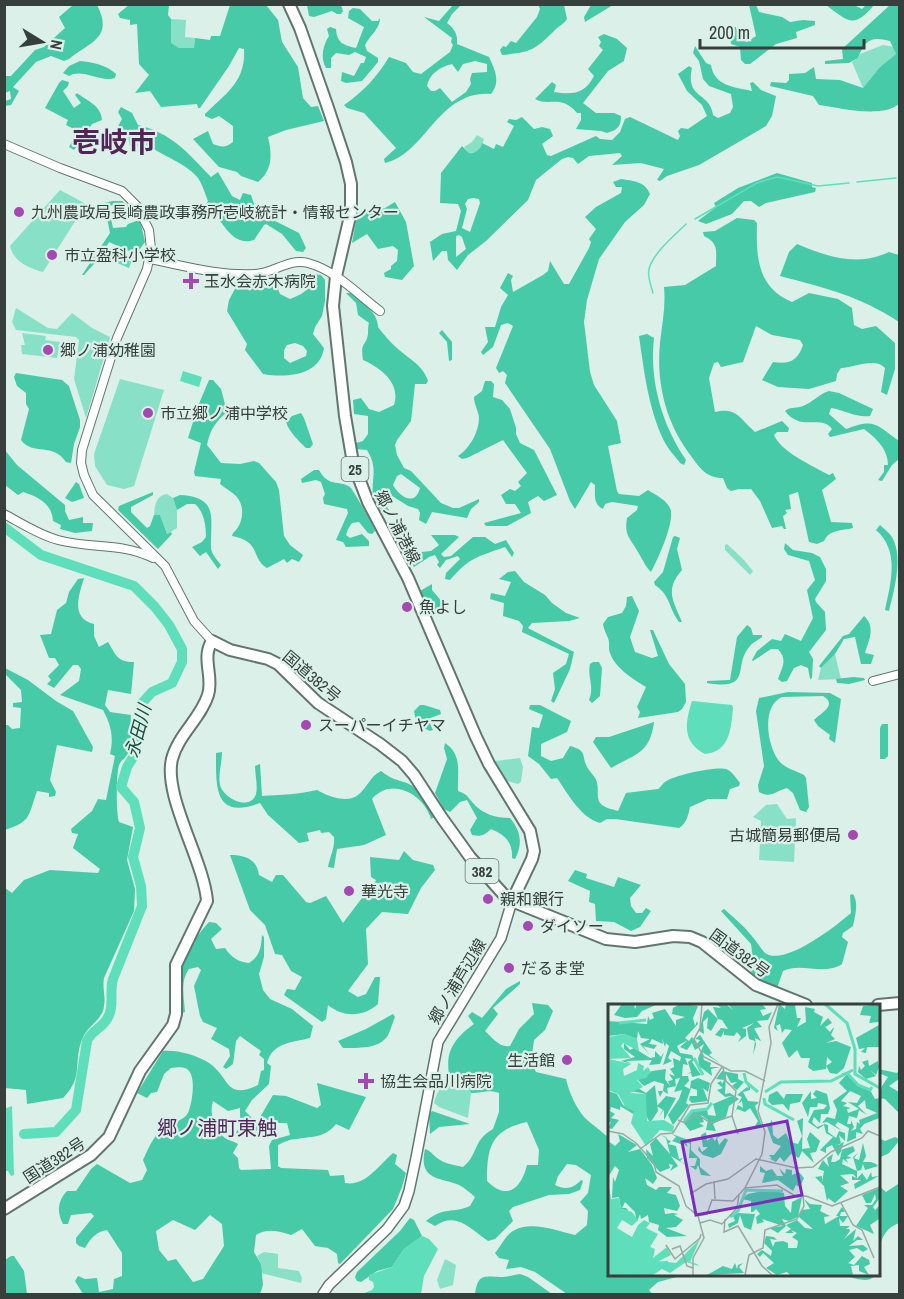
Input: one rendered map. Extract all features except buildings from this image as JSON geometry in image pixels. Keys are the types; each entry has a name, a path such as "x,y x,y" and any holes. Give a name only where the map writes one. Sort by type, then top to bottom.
{"main road":[{"name":"郷ノ浦港線","path":"290,4 327,105 351,184 351,212 336,276 333,306 342,396 358,480 408,578 489,764 532,836 534,851 532,859 512,901"},
{"name":"国道382号","path":"4,1209 91,1155 109,1137 140,1071 173,1025 176,1014 176,965 207,901 172,782 171,767 173,755 179,743 208,696 210,689 207,655 212,641 230,650 268,659 278,664 321,706 402,761 470,857 512,901 606,939 635,942 673,936 690,937 702,942 756,986 803,1004"},
{"name":"郷ノ浦芦辺線","path":"323,1294 329,1285 387,1229 404,1206 414,1169 438,1042 501,938 512,901"},
{"path":"880,1005 900,1003"}],"street":[{"path":"4,144 110,186 129,197 146,221 150,238 150,259 117,338 84,442 81,463 86,483 93,495 161,562 194,621 212,641"},
{"path":"150,259 201,271 253,274 298,262 310,264 347,283 380,311"},
{"path":"4,514 60,541 128,548 161,562"},
{"path":"873,681 900,674"}],"shaded area":[{"path":"130,4 169,5 171,43 179,48 194,48 195,38 210,40 211,36 220,36 230,5 266,5 278,20 282,42 298,67 303,98 311,107 318,106 324,121 268,137 269,167 258,182 219,167 193,139 208,131 213,144 223,146 233,142 233,126 219,116 212,119 205,114 238,79 244,60 244,49 239,48 200,108 197,104 161,107 150,91 135,93 149,75 139,64 137,24 130,25 130,20 120,18 118,14"},
{"path":"73,5 97,5 103,25 97,38 64,61 51,56 36,62 13,87 19,91 11,105 5,106 5,101 11,99 10,91 5,93 5,76 11,76 35,50 44,47 65,28 59,17"},
{"path":"307,5 341,5 343,11 341,14 332,11 314,17 309,16"},
{"path":"453,5 461,5 447,23 455,32 457,44 489,57 495,71 496,85 491,94 473,95 458,102 445,112 411,148 385,163 384,159 396,148 364,113 344,105 369,84 389,57 406,63 413,72 421,74 450,52 453,45 452,38 424,17 439,21","holes":["475,61 487,64 487,72 472,73 471,84 466,92 452,102 440,88 431,91 427,86 433,75 448,65 452,64 458,72 463,64"]},
{"path":"538,5 564,5 567,19 543,42 532,49 502,55 500,50 503,46 506,47 511,41 516,43 537,17 540,9"},
{"path":"591,5 613,5 585,22 584,17"},
{"path":"749,5 756,5 759,12 782,17 790,22 815,21 815,25 796,32 797,38 776,44 750,64 745,64 741,60 740,47 731,44 729,30 731,27 736,27 739,38 747,42 756,36"},
{"path":"826,5 854,5 862,9 866,5 874,5 861,18 850,20 845,19"},
{"path":"890,5 899,5 900,103 893,108 873,111 819,105 813,96 770,86 771,82 786,83 789,80 789,74 805,73 814,67 816,79 840,80 863,88 880,67 896,54 890,41 873,39 866,43 858,58 849,63 825,64 825,61 843,59 842,49"},
{"path":"353,8 360,9 372,21 378,21 380,18 377,29 365,45 367,51 378,58 378,62 362,81 346,83 341,81 342,72 354,76 366,57 355,52 349,55 336,53 331,58 331,68 326,68 323,52 329,36 327,29 330,27 336,29 342,43 356,48 364,27 348,18 349,11"},
{"path":"171,19 186,20 185,37 195,38 194,48 179,48 171,44"},
{"path":"604,34 617,39 627,48 624,61 608,71 583,103 596,113 614,113 621,116 618,127 607,133 576,129 581,120 581,113 577,113 560,102 535,99 552,82 556,85 554,92 561,93 578,92 587,87 594,76 588,69 603,50 599,46 601,42 598,37"},
{"path":"883,45 894,47 896,54 880,67 863,88 852,62 860,54"},
{"path":"695,46 706,63 711,65 716,77 726,84 752,91 750,83 753,82 761,90 776,96 772,116 766,126 699,165 667,176 660,181 657,180 664,169 641,163 612,165 622,156 620,153 589,156 578,164 573,158 562,159 536,180 528,200 486,241 468,255 457,270 448,260 447,251 442,251 433,261 430,242 442,234 456,231 461,211 458,204 440,203 441,173 462,146 469,153 477,151 482,143 494,149 496,144 503,147 514,126 507,122 509,119 516,120 522,117 534,129 542,127 550,129 553,136 542,144 547,155 551,156 596,136 600,139 612,140 620,132 625,119 630,117 678,140 680,136 678,131 681,128 688,129 707,116 702,105 687,91 678,74 689,66 692,68 692,85 711,107 713,115 718,118 730,113 733,107 731,94 709,86 703,79 699,61 693,53","holes":["468,199 479,199 480,203 470,232 462,228 467,209 465,204","459,235 466,249 456,257 456,236"]},
{"path":"80,61 104,66 116,74 115,78 103,79 80,74 69,76 63,73 69,66"},
{"path":"62,80 69,82 63,91 74,108 81,103 75,95 77,93 96,107 102,120 92,124 74,150 69,147 78,131 66,125 68,120 45,108"},
{"path":"121,107 132,113 138,125 161,133 179,145 211,177 218,172 232,196 240,200 243,193 251,195 255,207 270,213 269,218 299,233 306,248 303,252 296,251 282,234 266,224 254,240 242,241 232,235 216,216 203,218 201,212 208,201 198,178 187,168 148,145 130,147 128,135 116,130 122,119 118,112"},
{"path":"477,135 484,139 482,144 477,151 469,153 464,147"},
{"path":"777,173 812,183 812,187 816,188 815,192 766,203 759,207 751,201 744,201 732,214 706,224 698,221 716,207 714,203 738,188"},
{"path":"621,179 642,184 650,194 644,205 625,222 599,259 587,300 584,322 590,372 594,385 617,421 621,443 608,446 617,491 619,494 639,496 648,490 670,508 668,531 651,572 627,533 627,518 637,510 638,506 612,502 605,504 603,509 596,502 595,485 591,482 575,509 570,501 550,449 505,383 507,375 503,371 499,373 496,368 513,326 508,323 501,325 493,347 483,355 481,352 488,342 485,327 495,327 501,307 508,295 500,288 508,273 513,276 511,280 513,292 548,271 550,261 564,284 569,284 589,248 591,242 589,239 596,229 585,217 596,207 621,193 622,187 616,187 613,182"},
{"path":"60,190 86,204 43,272 22,264 10,246"},
{"path":"122,201 128,205 128,208 110,205 113,228 126,227 139,220 145,242 136,254 109,242 102,255 82,275 110,233 104,203"},
{"path":"395,202 406,222 414,266 402,280 385,277 384,273 391,269 397,261 398,250 393,246 378,249 367,234 352,243 357,215 385,208"},
{"path":"737,218 754,220 757,223 757,248 761,270 765,279 780,296 792,302 809,293 838,299 852,308 854,325 862,329 876,326 895,343 895,369 887,395 881,392 885,368 876,363 841,368 836,381 809,389 778,387 762,380 773,362 789,362 796,358 803,345 800,340 772,335 756,326 743,362 721,367 718,362 714,363 709,378 715,412 733,413 755,432 782,421 789,428 788,432 777,432 774,435 783,447 829,475 833,473 836,479 822,490 831,522 852,523 853,528 833,532 817,544 809,542 798,492 789,495 791,509 785,510 787,513 783,516 786,529 782,526 772,528 760,501 751,489 731,491 727,488 723,478 712,476 701,468 675,430 661,388 659,358 664,287 685,285 716,266 714,245 704,236 703,232 715,231"},
{"path":"797,244 820,253 843,258 865,259 889,252 899,255 899,322 856,299 780,276 789,252"},
{"path":"114,249 133,257 129,268 110,260"},
{"path":"314,274 321,275 325,280 322,316 313,334 324,348 321,357 309,370 301,373 282,376 263,374 245,350 247,344 227,311 229,300 237,285 255,282 275,282 280,294 290,299 306,290","holes":["295,343 303,346 307,351 306,356 290,363 284,358 287,345"]},
{"path":"346,293 351,293 369,308 378,327 395,347 419,366 428,381 426,384 415,384 411,421 397,440 395,445 397,455 404,468 411,471 441,503 459,508 479,499 467,518 432,512 426,524 419,520 418,509 408,506 386,492 386,504 392,514 386,515 375,501 374,470 371,457 367,450 356,449 356,443 363,441 368,434 368,416 354,414 353,400 361,398 369,409 379,412 394,405 395,390 383,372 363,360 362,350 367,338 369,323 358,315 356,303","holes":["401,474 420,488 418,494 411,499 399,493 393,485 397,476"]},
{"path":"16,308 48,328 57,329 72,313 92,328 110,337 86,418 74,379 79,340 76,337 16,330 12,322"},
{"path":"442,330 452,342 452,360 449,361 447,342 439,333"},
{"path":"22,333 46,336 45,340 60,342 57,358 22,354 21,345 25,345"},
{"path":"647,334 654,338 654,370 659,402 670,432 686,460 684,465 666,444 654,415 647,389 639,336"},
{"path":"183,371 202,377 199,387 180,381"},
{"path":"16,373 62,380 69,386 80,420 71,463 66,462 55,452 31,447 21,440 29,409 26,404 26,393 17,386 14,377"},
{"path":"120,379 164,390 134,486 124,489 107,485 95,466 94,454"},
{"path":"209,380 213,380 221,389 227,412 214,427 207,445 221,463 240,464 254,461 259,463 276,482 284,536 290,545 303,555 299,562 292,559 287,563 284,559 267,568 262,564 248,542 232,536 242,515 241,505 236,496 220,484 221,479 195,476 201,443 188,438"},
{"path":"485,381 491,381 494,384 493,397 502,400 510,409 520,443 534,450 557,495 544,501 538,496 528,502 531,513 507,526 486,526 484,523 521,513 515,504 506,504 501,495 510,489 515,491 521,486 518,482 527,473 503,440 467,458 462,459 458,456 476,434 479,417 474,397 482,391"},
{"path":"829,391 839,393 873,409 870,416 865,416 831,408 829,414 846,429 863,424 874,424 899,441 899,459 892,465 882,481 878,480 884,472 884,465 888,465 886,454 877,440 864,429 830,437 828,434 832,429 829,425 820,422 801,422 785,411 803,406"},
{"path":"301,413 313,444 310,448 306,448 297,439 286,422 292,416"},
{"path":"4,449 17,465 65,505 69,520 83,517 83,523 93,523 92,531 75,533 60,529 61,525 53,521 50,510 44,502 23,492 18,495 5,485"},
{"path":"314,470 319,470 331,482 344,484 351,488 375,531 372,534 368,533 359,522 352,523 346,535 350,538 362,534 369,541 369,546 346,547 343,542 336,540 348,513 347,509 324,504 325,494 321,482 316,480 302,483 301,479"},
{"path":"76,482 84,498 72,502 65,498"},
{"path":"153,492 153,495 131,507 131,512 147,528 154,515 160,515 167,534 171,532 172,534 158,549 118,510 119,506"},
{"path":"167,494 173,498 177,510 177,528 167,534 160,515 154,515 157,501"},
{"path":"180,495 202,500 207,505 211,519 211,550 221,565 218,569 206,552 200,556 192,547 206,537 205,523 201,511 195,504 187,504 177,510 173,498"},
{"path":"880,525 892,537 897,556 897,575 889,611 885,610 891,578 891,557 884,538 876,530"},
{"path":"431,535 459,537 441,554 444,557 451,556 473,537 485,537 495,544 506,540 514,553 512,557 505,547 487,553 469,562 450,580 445,579 446,573 460,559 458,556 446,560 440,568 435,555 414,567 410,562 421,552 431,551 439,545"},
{"path":"675,536 680,538 677,549 682,570 673,584 672,596 682,622 679,622 667,598 654,582 663,572"},
{"path":"785,543 793,550 812,553 820,557 826,569 826,581 815,599 825,612 826,630 809,652 813,659 812,678 810,679 808,668 801,665 794,668 787,681 782,682 778,679 783,657 778,649 771,649 752,660 757,651 772,639 781,641 785,634 801,641 813,618 807,590 815,580 809,561 788,555 784,549"},
{"path":"727,544 753,571 750,575 725,550"},
{"path":"515,571 524,582 545,595 552,603 566,613 580,618 569,621 532,623 528,628 574,652 570,669 554,703 551,701 555,689 553,673 566,664 569,654 522,632 523,626 519,621 503,616 504,603 490,599 491,593 505,596 511,582 499,579 508,572"},
{"path":"84,578 79,598 79,611 86,621 94,624 94,636 99,647 108,642 120,659 134,662 131,694 108,690 105,705 110,712 131,715 130,749 119,765 117,777 117,811 119,822 133,827 127,860 135,889 134,911 104,978 103,1011 83,1037 74,1083 63,1098 27,1104 26,1090 5,1088 5,888 12,893 24,880 50,870 98,873 100,869 73,848 78,834 72,833 71,829 92,811 98,799 106,800 115,756 110,754 111,731 103,710 60,695 79,681 81,669 78,665 73,665 54,688 47,684 51,680 48,676 59,665 55,658 49,658 40,635 51,634 57,610 66,603 69,592 78,579"},
{"path":"432,584 432,590 444,604 441,612 430,607 420,591"},
{"path":"632,596 639,611 630,637 635,652 652,658 658,656 650,630 653,630 669,664 685,684 686,702 678,712 638,718 640,712 637,707 646,687 620,668 610,653 609,640 603,624 608,617 622,613 627,597"},
{"path":"864,616 871,629 865,653 874,655 871,664 861,664 855,637 844,639 835,654 821,668 819,666 843,636 849,634"},
{"path":"747,625 751,628 753,635 762,635 762,637 745,653 737,680 722,684 707,683 707,681 730,680 737,637"},
{"path":"835,654 841,679 818,680 821,668"},
{"path":"593,662 599,662 602,668 600,696 592,703 589,700 591,691 589,669"},
{"path":"5,668 28,680 73,711 93,747 92,752 57,745 50,780 56,792 55,796 49,797 49,793 37,791 25,820 5,830 5,725 12,729 20,728 21,708 13,707 13,703 22,702 21,690 5,674"},
{"path":"853,677 865,680 849,684 837,683 836,679"},
{"path":"788,692 830,693 841,699 835,743 814,720 829,706 827,699 823,696 782,697 771,709 768,727 771,746 781,763 806,778 809,807 806,812 800,810 793,793 787,788 770,795 759,792 758,785 764,766 756,711 759,698"},
{"path":"692,701 732,705 728,738 720,749 705,754 692,744 687,724"},
{"path":"420,705 440,710 441,714 428,719 433,730 430,731 421,726 417,721 414,711"},
{"path":"530,705 540,705 571,721 567,732 541,744 541,756 551,761 563,758 570,746 582,752 587,767 598,786 599,801 608,808 618,811 626,793 658,789 670,779 705,770 726,769 734,775 740,783 739,786 730,789 727,799 708,799 690,807 688,816 679,828 615,819 607,819 600,823 586,816 557,778 551,779 539,764 528,756 532,727 539,728 543,715 529,709"},
{"path":"654,722 645,746 635,755 611,768 593,742 596,737 609,737"},
{"path":"882,724 888,724 888,756 885,759 880,759"},
{"path":"445,743 457,759 458,791 467,796 485,813 510,818 514,823 519,833 520,843 515,859 512,858 507,840 496,831 491,829 483,835 472,835 470,830 477,818 467,800 460,802 450,812 444,809 435,793 447,759"},
{"path":"222,752 220,785 226,794 237,801 248,802 253,799 257,791 255,766 260,764 262,796 317,790 332,797 354,798 381,771 417,789 436,816 431,819 422,803 406,791 389,789 380,792 372,799 386,835 364,845 337,849 334,868 328,867 334,841 334,837 329,832 321,833 320,830 307,833 309,841 299,843 268,815 260,803 245,807 226,804 221,798 216,778 216,753"},
{"path":"520,758 523,767 521,782 518,784 507,781 495,761"},
{"path":"777,804 787,819 796,818 794,862 759,860 761,821 753,817 766,805"},
{"path":"404,851 413,860 433,865 435,870 421,888 408,914 382,912 366,929 368,964 348,991 358,997 366,994 375,977 380,977 378,1004 366,1011 353,1014 340,1012 328,1005 326,1019 322,1022 284,995 287,989 295,990 302,977 291,971 282,955 275,954 265,925 250,910 230,855 249,859 256,865 259,875 272,882 276,875 283,875 306,902 310,903 326,896 343,923 363,894 370,893 376,880 371,877 370,857 399,860"},
{"path":"575,870 587,874 586,878 614,887 618,877 641,885 630,898 631,906 636,913 642,913 646,908 651,911 640,927 631,931 614,922 596,921 595,904 589,902 590,891 568,881"},
{"path":"853,894 856,901 855,914 853,926 843,933 842,937 848,942 842,964 828,969 797,968 783,971 777,988 761,984 747,966 752,951 751,944 721,911 724,909 741,924 765,953 774,956 797,950 834,927 851,913 850,895"},
{"path":"209,922 216,923 222,929 211,939 216,949 225,948 241,962 249,963 256,958 262,935 264,937 264,957 259,974 263,990 270,999 292,1009 313,1026 310,1038 284,1044 270,1056 267,1063 271,1066 269,1084 252,1100 245,1111 252,1118 242,1135 236,1133 240,1125 240,1108 228,1111 213,1101 212,1116 215,1126 225,1138 238,1144 233,1153 238,1158 239,1168 241,1170 271,1169 269,1146 272,1140 290,1135 287,1123 276,1123 267,1124 256,1131 253,1136 249,1136 273,1095 286,1096 317,1108 321,1105 317,1083 366,1097 349,1130 336,1124 323,1134 278,1145 278,1166 328,1170 330,1176 344,1175 345,1183 352,1183 359,1182 371,1174 393,1153 397,1155 395,1164 406,1173 402,1187 393,1209 340,1264 337,1254 328,1248 315,1246 302,1229 291,1235 268,1231 256,1235 254,1252 261,1264 263,1285 260,1294 83,1294 75,1281 78,1276 85,1279 97,1278 99,1292 113,1289 114,1279 122,1276 122,1253 107,1230 94,1236 85,1248 79,1246 76,1238 94,1216 91,1213 71,1215 68,1224 63,1224 59,1211 60,1203 67,1191 76,1191 97,1164 130,1183 142,1180 147,1170 143,1160 156,1136 163,1128 186,1116 192,1098 193,1085 191,1075 186,1068 171,1068 164,1074 157,1092 151,1093 147,1098 137,1093 163,1051 181,1052 204,1060 216,1069 229,1085 239,1090 258,1085 261,1071 264,1070 264,1059 259,1055 261,1051 240,1036 236,1041 233,1064 226,1069 223,1067 230,1056 229,1049 211,1039 217,1028 203,1022 200,1016 194,986 201,970 198,967 189,969 184,979 185,1012 182,1013 180,983 182,966 191,946","holes":["210,1215 222,1224 224,1246 203,1279 193,1282 176,1259 168,1261 159,1250 156,1231 173,1220 195,1230"]},
{"path":"520,981 520,984 493,1008 498,1014 485,1031 493,1039 499,1044 510,1046 519,1029 534,1014 532,1003 548,1005 553,1011 545,1030 534,1040 531,1063 536,1072 566,1079 573,1100 582,1114 608,1138 608,1275 684,1275 658,1282 649,1290 652,1294 567,1294 535,1272 521,1267 506,1269 509,1260 499,1258 495,1253 513,1231 536,1226 575,1235 587,1225 588,1211 580,1202 588,1193 591,1175 576,1165 567,1164 558,1176 555,1185 569,1188 581,1180 583,1181 580,1190 569,1194 549,1195 513,1207 509,1211 513,1221 495,1239 488,1241 463,1223 456,1221 450,1220 435,1226 426,1221 438,1213 470,1206 475,1197 459,1185 432,1176 425,1167 425,1149 443,1162 463,1167 478,1143 493,1129 499,1112 499,1093 489,1091 471,1093 468,1084 449,1074 448,1065 453,1045 474,1024 468,1016 472,1012 482,1018 506,989","holes":["527,1122 539,1150 538,1165 527,1165 517,1186 507,1191 494,1187 487,1181 490,1150 499,1135 515,1125"]},
{"path":"393,1014 395,1017 388,1035 376,1045 343,1048 338,1041 366,1029"},
{"path":"880,1069 897,1073 899,1070 899,1079 889,1086 899,1092 899,1113 885,1099 880,1098 882,1086 888,1077 880,1073"},
{"path":"449,1074 468,1084 471,1093 468,1118 434,1103"},
{"path":"12,1106 14,1175 11,1176 8,1171 5,1171 4,1109"},
{"path":"432,1111 470,1124 439,1127 430,1134 429,1114"},
{"path":"895,1137 899,1139 889,1153 880,1158 880,1138 885,1141"},
{"path":"898,1184 899,1223 887,1231 880,1248 880,1187 886,1192"},
{"path":"410,1218 414,1220 422,1236 404,1249 392,1267 377,1271 361,1282 357,1281 355,1277 357,1272 400,1231"},
{"path":"422,1236 429,1239 438,1249 424,1276 421,1294 362,1294 374,1287 373,1282 369,1280 369,1275 392,1267 404,1249"},
{"path":"264,1252 278,1254 278,1268 299,1271 302,1278 301,1283 261,1273 261,1264 257,1256"},
{"path":"14,1256 24,1271 27,1294 5,1294 5,1260"},
{"path":"445,1259 456,1265 453,1285 440,1289 437,1280"},
{"path":"520,1274 552,1294 475,1294 479,1280 482,1278"},
{"path":"845,1275 874,1275 871,1279 861,1280"}],"waterway":[{"path":"695,219 757,183 777,177 818,186 849,183"},
{"path":"857,182 896,178"},
{"path":"653,293 648,275 651,263 686,224"},
{"name":"永田川","path":"4,527 41,555 134,586 169,625 182,649 182,662 172,683 152,692 142,703 135,754 127,767 121,787 134,802 140,828 133,857 141,886 142,906 113,979 109,1014 105,1022 87,1041 76,1110 56,1132 24,1134"}],"place":[{"name":"九州農政局長崎農政事務所壱岐統計・情報センター","path":"19,212"},
{"name":"市立盈科小学校","path":"52,255"},
{"name":"玉水会赤木病院","path":"191,281"},
{"name":"郷ノ浦幼稚園","path":"48,350"},
{"name":"市立郷ノ浦中学校","path":"148,413"},
{"name":"魚よし","path":"407,607"},
{"name":"スーパーイチヤマ","path":"306,725"},
{"name":"古城簡易郵便局","path":"853,835"},
{"name":"華光寺","path":"349,891"},
{"name":"親和銀行","path":"488,899"},
{"name":"ダイソー","path":"528,926"},
{"name":"だるま堂","path":"509,968"},
{"name":"生活館","path":"567,1060"},
{"name":"協生会品川病院","path":"366,1081"}],"district":[{"name":"壱岐市","path":"114,142"},
{"name":"郷ノ浦町東触","path":"217,1127"}]}
